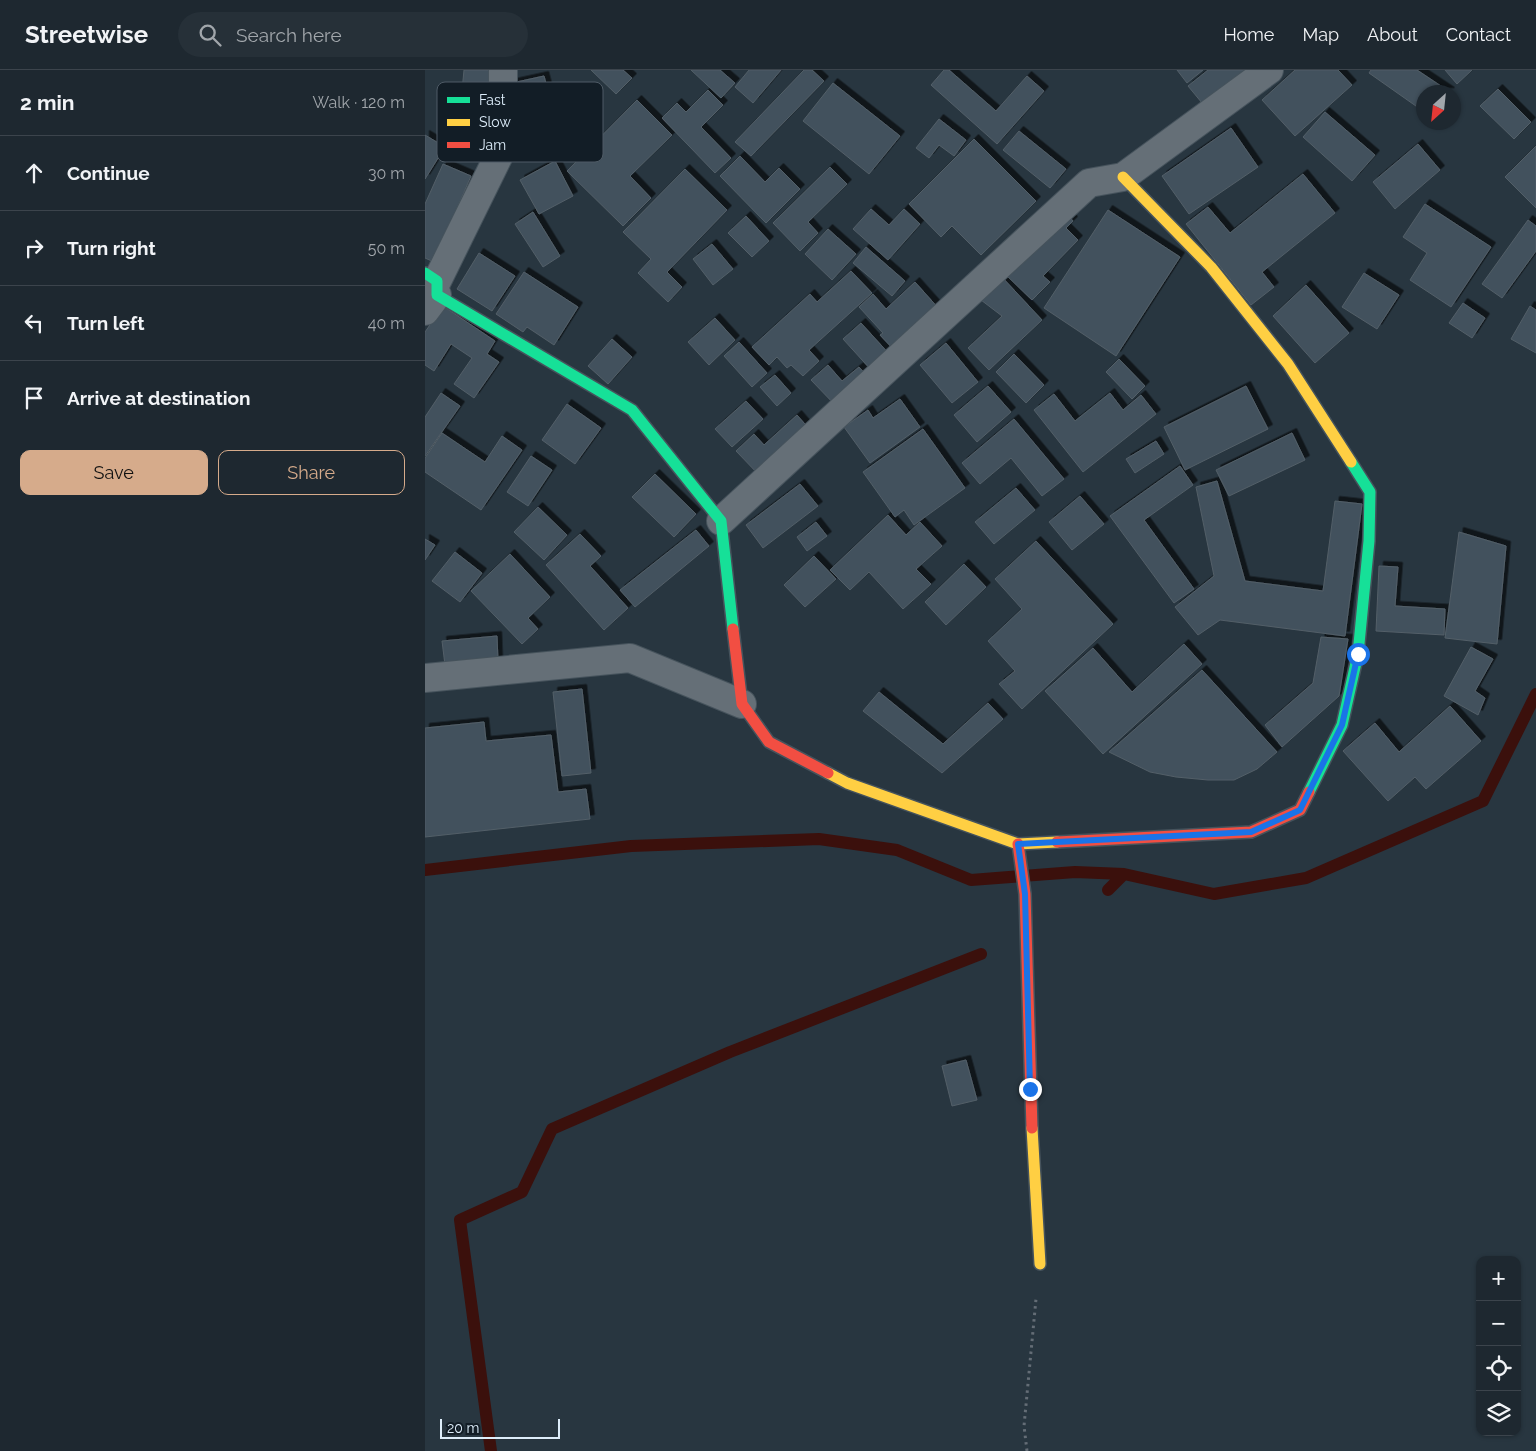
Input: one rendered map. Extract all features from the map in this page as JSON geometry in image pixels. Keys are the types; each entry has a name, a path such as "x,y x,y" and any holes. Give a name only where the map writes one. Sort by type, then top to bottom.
{"street":[{"path":"721,521 1089,183 1123,177 1269,70"},
{"path":"495,162 431,290 633,410 721,521 742,704 769,742 847,783 1018,844 1251,832 1300,810 1342,725 1358,654 1369,542 1370,492 1288,364 1211,267 1123,177"},
{"path":"425,678 630,658 742,704"},
{"path":"1018,844 1025,894 1030,1089 1039,1264"}],"path":[{"path":"1027,1451 1024,1426 1039,1264"}],"building":[{"path":"464,70 493,70 492,82 463,82"},
{"path":"591,70 623,70 632,78 616,94"},
{"path":"691,70 720,70 735,83 721,98"},
{"path":"749,70 781,70 753,103 735,87"},
{"path":"804,70 812,70 824,81 751,156 735,142"},
{"path":"944,70 949,70 996,111 1027,76 1044,91 997,144 931,85"},
{"path":"1177,70 1203,70 1187,83"},
{"path":"1208,70 1255,70 1207,109 1188,86"},
{"path":"1295,70 1338,70 1352,85 1295,136 1262,100"},
{"path":"1371,70 1417,70 1440,85 1416,85 1416,106 1369,73"},
{"path":"1445,70 1472,70 1457,84"},
{"path":"544,76 546,82 517,82"},
{"path":"833,83 900,136 869,174 803,121"},
{"path":"1498,89 1531,122 1514,139 1480,106"},
{"path":"708,90 723,105 701,127 731,158 715,173 662,118 677,103 686,112"},
{"path":"637,100 672,135 630,176 651,198 623,226 567,171 576,162 603,162 603,134"},
{"path":"1325,112 1375,155 1352,181 1303,137"},
{"path":"939,119 966,140 954,156 939,145 929,158 916,148"},
{"path":"1231,128 1258,167 1189,214 1162,176"},
{"path":"1019,131 1066,169 1050,188 1003,150"},
{"path":"425,135 437,142 437,160 425,179"},
{"path":"974,139 1036,201 981,255 952,226 941,237 909,204"},
{"path":"1418,144 1440,170 1395,209 1373,182"},
{"path":"1536,146 1536,208 1505,177"},
{"path":"740,156 765,182 779,168 800,189 766,223 720,176"},
{"path":"556,162 573,196 539,214 520,180"},
{"path":"443,164 471,176 434,262 425,258 425,204"},
{"path":"830,167 847,184 808,222 818,233 800,251 773,223"},
{"path":"685,169 727,210 667,272 682,287 668,302 638,273 651,259 623,232"},
{"path":"1303,174 1335,213 1262,272 1274,287 1251,305 1186,224 1208,207 1230,233"},
{"path":"1425,204 1491,247 1451,307 1410,280 1427,253 1403,237"},
{"path":"871,209 889,225 904,209 920,224 888,260 853,229"},
{"path":"1108,210 1180,257 1116,356 1044,308"},
{"path":"533,212 560,256 543,267 515,224"},
{"path":"1065,212 1073,221 1066,228 1078,240 1043,276 1050,282 1032,300 1005,274"},
{"path":"746,216 769,241 752,257 728,233"},
{"path":"1528,220 1536,226 1536,251 1502,298 1482,284"},
{"path":"828,229 856,254 832,280 805,254"},
{"path":"712,244 733,269 713,285 693,259"},
{"path":"866,247 905,281 892,296 853,263"},
{"path":"479,253 515,276 492,311 457,289"},
{"path":"851,271 872,293 809,350 819,361 803,376 791,365 787,368 777,357 769,365 752,347 810,294 817,302"},
{"path":"524,272 578,307 554,345 527,327 523,332 496,314"},
{"path":"1364,273 1399,295 1377,329 1342,307"},
{"path":"1001,276 1042,320 989,370 968,348 1002,316 981,300"},
{"path":"915,282 940,310 895,351 880,335 883,333 859,307 873,294 886,309"},
{"path":"1306,285 1349,333 1315,363 1273,316"},
{"path":"1463,303 1485,318 1472,338 1449,323"},
{"path":"443,306 495,341 487,354 499,362 474,398 454,384 472,358 451,344 434,371 425,365 425,332"},
{"path":"1530,306 1536,310 1536,353 1511,339"},
{"path":"715,318 735,340 709,365 688,342"},
{"path":"861,323 891,356 873,372 843,339"},
{"path":"612,339 632,357 608,384 588,366"},
{"path":"739,342 767,373 752,387 724,356"},
{"path":"946,343 978,382 952,403 920,365"},
{"path":"1014,354 1044,385 1026,403 996,372"},
{"path":"1119,359 1145,386 1132,399 1106,372"},
{"path":"828,365 842,381 859,367 870,379 838,408 811,380"},
{"path":"775,375 791,393 777,406 760,387"},
{"path":"988,386 1011,412 977,442 954,415"},
{"path":"1246,386 1268,429 1185,470 1164,427"},
{"path":"441,393 460,406 425,456 425,417"},
{"path":"1110,393 1123,410 1141,395 1156,414 1083,472 1034,410 1054,394 1075,421"},
{"path":"900,399 920,427 870,463 844,427 868,410 873,418"},
{"path":"746,401 763,419 732,447 715,429"},
{"path":"567,404 601,428 575,464 542,440"},
{"path":"797,415 811,431 761,477 736,451 754,434 764,445"},
{"path":"1014,419 1064,479 1042,496 1011,458 980,484 962,463"},
{"path":"923,429 965,488 914,525 904,510 895,517 863,472"},
{"path":"442,433 485,462 502,436 522,450 481,510 425,472 425,458"},
{"path":"1292,433 1305,460 1229,496 1216,470"},
{"path":"1156,441 1164,454 1135,473 1126,459"},
{"path":"531,456 552,470 528,506 507,492"},
{"path":"1180,466 1193,485 1144,520 1194,589 1174,603 1110,516"},
{"path":"655,474 696,514 674,537 632,497"},
{"path":"1217,481 1245,581 1323,591 1335,501 1362,504 1345,636 1220,620 1198,635 1175,607 1214,576 1196,487"},
{"path":"800,484 818,506 763,548 746,525"},
{"path":"1016,488 1035,510 994,544 975,522"},
{"path":"1080,496 1104,524 1072,550 1049,522"},
{"path":"538,507 567,535 544,560 514,532"},
{"path":"888,515 906,535 920,522 942,546 916,569 931,584 903,609 869,572 850,590 830,570"},
{"path":"816,522 827,536 807,551 797,537"},
{"path":"696,530 709,546 635,607 620,590"},
{"path":"1459,532 1506,546 1497,644 1445,638"},
{"path":"580,534 601,556 590,566 628,608 604,630 546,565"},
{"path":"425,539 435,545 425,560"},
{"path":"1036,541 1113,624 1022,709 999,684 1015,671 988,641 1022,609 995,579"},
{"path":"455,552 482,573 460,602 432,581"},
{"path":"510,554 550,597 528,618 538,629 522,644 471,591"},
{"path":"814,556 836,579 805,607 784,585"},
{"path":"964,564 986,587 946,625 925,602"},
{"path":"1379,566 1398,567 1395,606 1445,609 1444,635 1376,631"},
{"path":"497,636 498,661 445,665 442,641"},
{"path":"1321,637 1348,639 1339,696 1282,747 1265,725 1313,683"},
{"path":"1184,644 1202,664 1103,754 1045,691 1093,648 1132,692"},
{"path":"1471,647 1493,659 1475,691 1485,698 1478,715 1444,696"},
{"path":"1202,670 1277,752 1257,769 1234,780 1208,780 1150,772 1109,752"},
{"path":"582,689 591,773 562,776 553,692"},
{"path":"879,692 943,744 988,703 1003,719 942,773 863,711"},
{"path":"1450,706 1481,741 1426,789 1415,777 1388,801 1343,751 1375,723 1399,752"},
{"path":"484,722 486,741 551,735 558,792 586,789 590,819 425,837 425,728"},
{"path":"966,1060 977,1100 952,1106 942,1066"}],"waterway":[{"path":"425,870 631,846 819,839 897,850 971,880 1075,872 1124,874 1214,894 1306,878 1483,801 1536,694"},
{"path":"1108,890 1124,874"},
{"path":"491,1451 460,1220 522,1192 552,1129 730,1052 981,954"}],"traffic: fast":[{"path":"425,273 437,281 437,295 632,410 721,521 733,629"},
{"path":"1309,792 1342,725 1358,654 1369,541 1370,492 1351,462"}],"traffic: slow":[{"path":"1123,177 1211,267 1288,364 1351,462"},
{"path":"828,773 847,783 1018,844 1057,842"},
{"path":"1032,1128 1040,1264"}],"traffic: jam":[{"path":"733,629 742,704 769,742 828,773"},
{"path":"1057,842 1251,832 1300,810 1309,792"},
{"path":"1018,844 1025,894 1032,1128"}],"route":[{"path":"1030,1089 1025,894 1018,844 1251,832 1300,810 1342,725 1358,654"}]}
